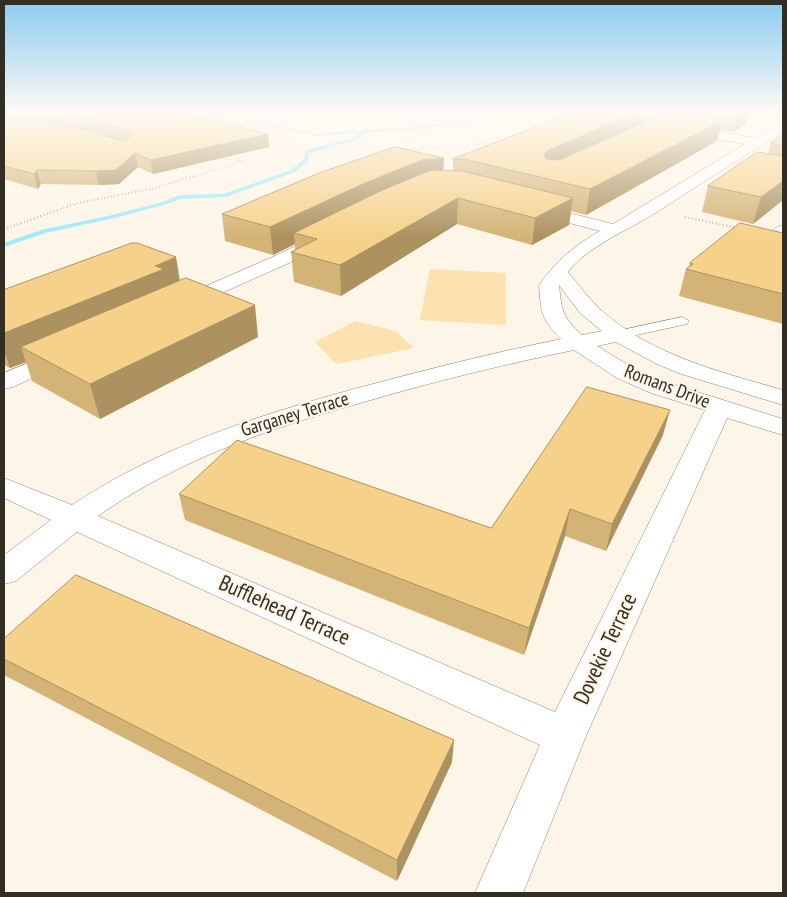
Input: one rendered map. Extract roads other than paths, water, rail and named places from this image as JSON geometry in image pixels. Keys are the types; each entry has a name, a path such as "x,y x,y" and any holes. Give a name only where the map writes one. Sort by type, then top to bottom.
{"street":[{"name":"Romans Drive","path":"736,154 583,250 565,264 549,286 552,313 559,325 576,342 625,374 660,388 783,427"},
{"path":"720,164 738,167"},
{"path":"520,205 615,230"},
{"path":"167,310 283,259 345,226"},
{"name":"Romans Drive","path":"559,273 587,308 618,335 675,364 783,398"},
{"name":"Garganey Terrace","path":"4,572 74,518 133,480 196,448 256,426 403,383 576,342 618,335"},
{"path":"4,382 78,349"},
{"name":"Dovekie Terrace","path":"499,893 565,736 719,407"},
{"name":"Bufflehead Terrace","path":"4,487 565,736"}],"lane":[{"path":"618,335 682,321"}],"waterway":[{"path":"4,245 43,231 113,217 165,203 179,197 224,196 293,171 306,160 307,154"}]}
